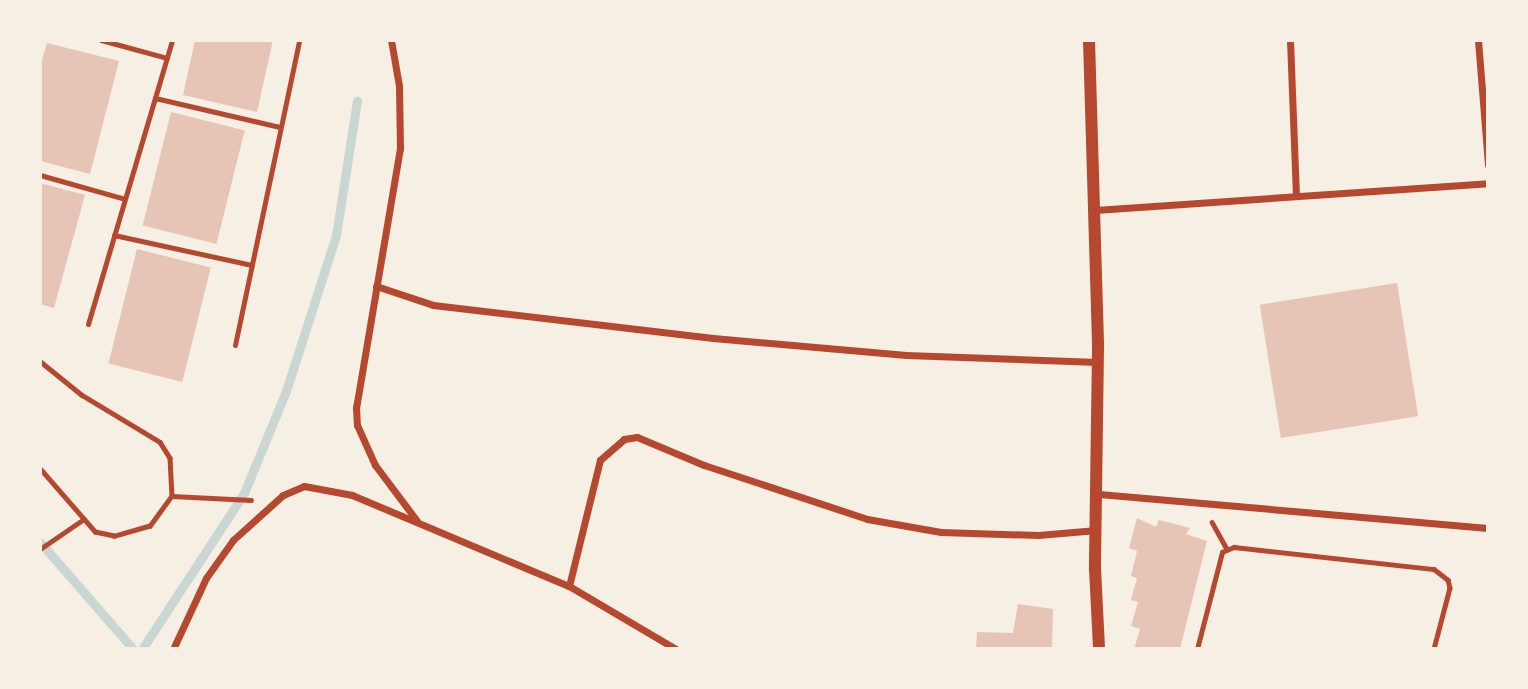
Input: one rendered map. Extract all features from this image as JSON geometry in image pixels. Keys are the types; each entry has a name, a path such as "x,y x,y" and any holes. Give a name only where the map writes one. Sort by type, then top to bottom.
{"street":[{"path":"391,40 399,86 400,148 358,388 358,425 382,476 418,522"},
{"path":"1089,40 1098,362 1097,530 1100,649"},
{"path":"1290,40 1296,196"},
{"path":"1478,40 1488,164"},
{"path":"1095,210 1488,183"},
{"path":"376,286 433,305 713,338 906,355 1098,362"},
{"path":"569,586 600,460 624,439 637,436 697,462 867,519 966,533 1097,530"},
{"path":"174,648 219,559 257,516 284,495 304,486 326,487 418,522 569,586 676,649"},
{"path":"1099,494 1488,528"}],"lane":[{"path":"101,40 167,58"},
{"path":"88,324 172,40"},
{"path":"235,345 299,40"},
{"path":"155,98 280,127"},
{"path":"40,175 125,199"},
{"path":"114,236 252,265"}],"path":[{"path":"40,361 82,396 160,442 170,458 172,496 157,519 133,534 95,532 40,469"},
{"path":"172,496 260,500"},
{"path":"1202,503 1227,549"},
{"path":"40,549 84,519"},
{"path":"1197,649 1222,552 1227,549 1434,569 1448,580 1450,588 1434,649"}],"building":[{"path":"195,40 273,40 257,112 183,95"},
{"path":"47,43 119,61 90,174 40,161 40,67"},
{"path":"171,112 245,130 216,244 143,226"},
{"path":"40,183 85,195 54,308 40,304"},
{"path":"137,249 211,267 182,382 108,363"},
{"path":"1397,283 1418,416 1281,438 1260,305"},
{"path":"1137,518 1156,527 1159,520 1190,528 1186,534 1207,541 1180,649 1134,649 1140,629 1131,626 1138,602 1131,600 1137,578 1131,576 1137,551 1129,548"},
{"path":"1018,604 1053,609 1052,649 976,649 977,632 1013,633"}],"waterway":[{"path":"142,649 244,493 286,391 336,235 357,101"},
{"path":"40,542 133,649"}]}
